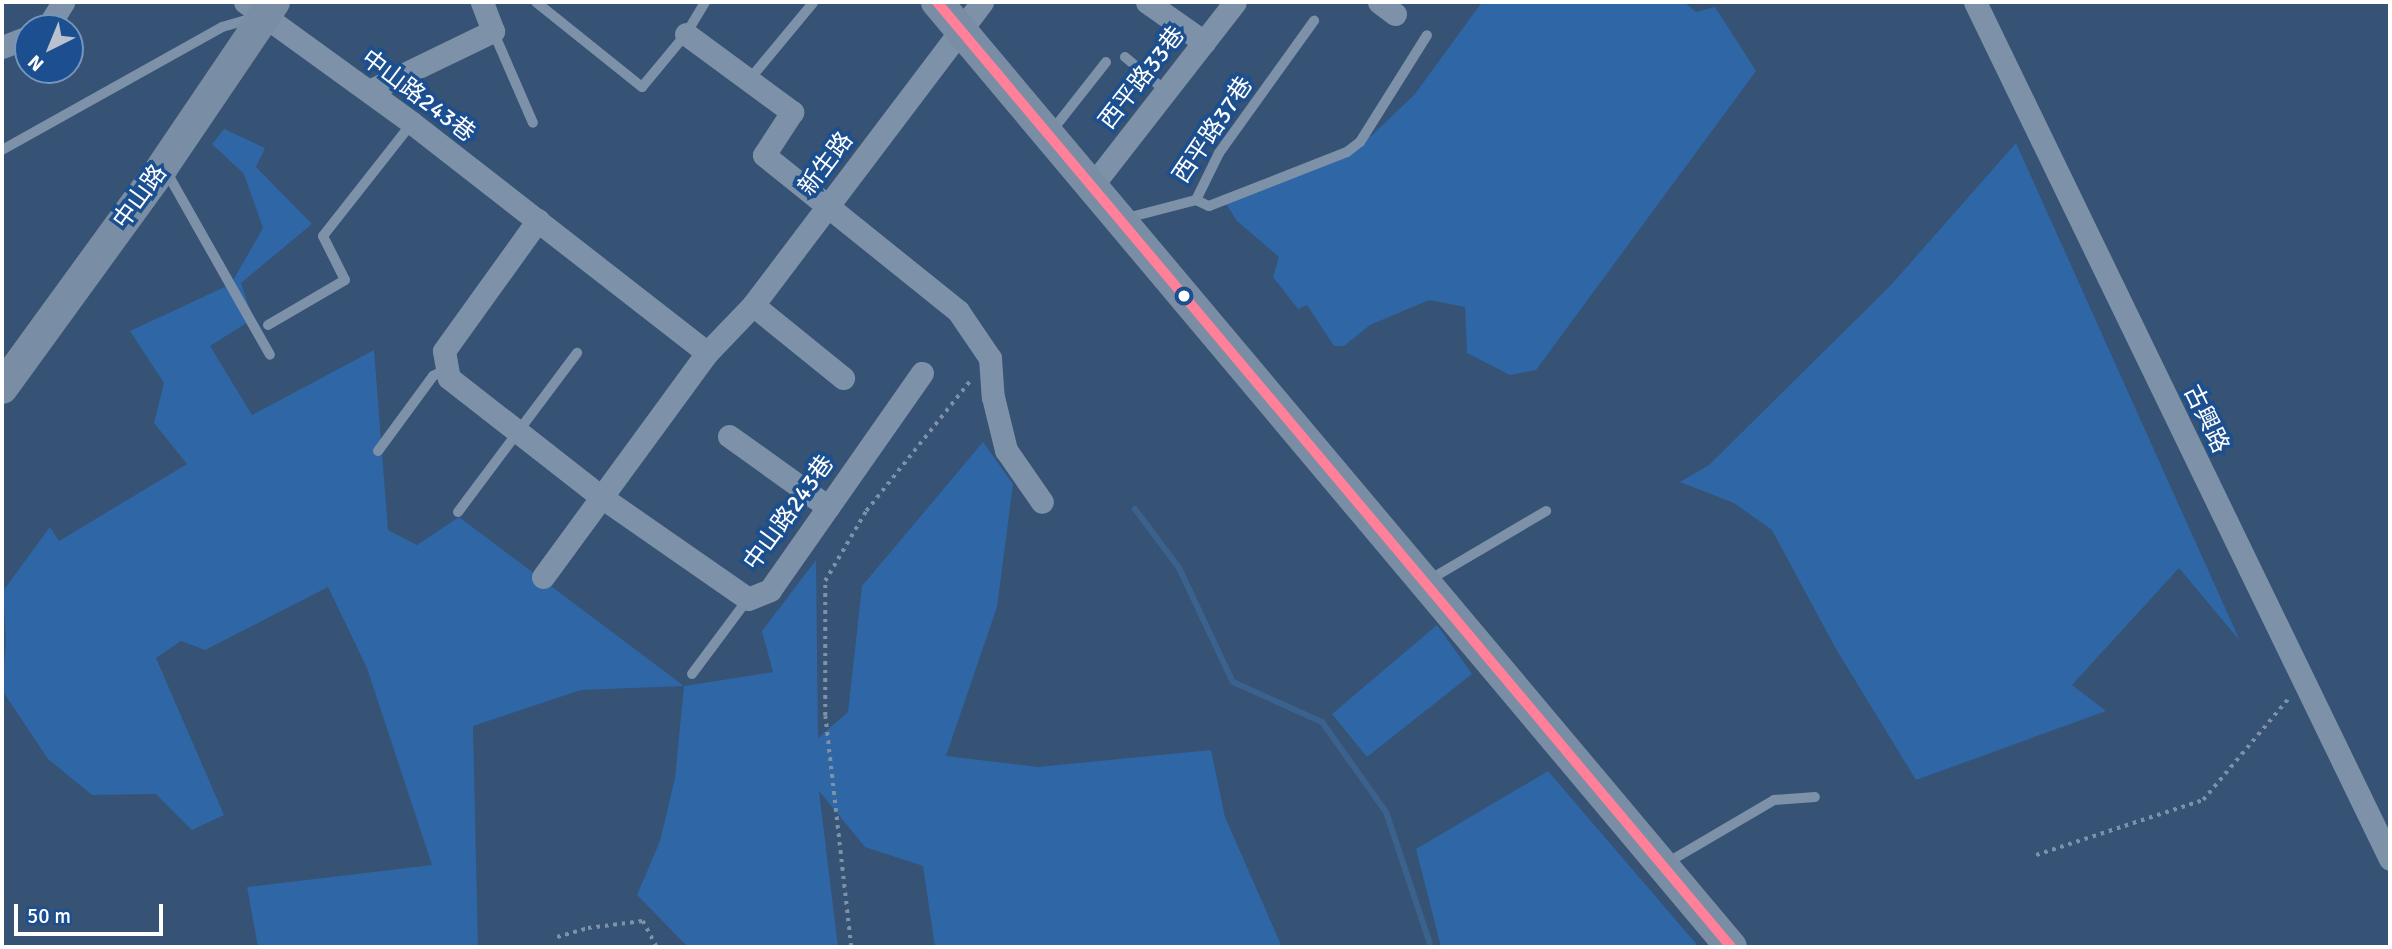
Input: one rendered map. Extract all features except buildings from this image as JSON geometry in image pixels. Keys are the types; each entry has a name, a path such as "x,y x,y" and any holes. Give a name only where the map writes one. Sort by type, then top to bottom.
{"main road":[{"path":"937,2 1117,220 1731,947"},
{"name":"中山路","path":"5,376 163,166 261,7"}],"street":[{"name":"新生路","path":"707,353 752,305 982,2"},
{"path":"1147,2 1203,42"},
{"name":"西平路33巷","path":"1091,187 1235,2"},
{"name":"古興路","path":"1975,2 2390,859"},
{"name":"中山路243巷","path":"261,7 707,353"},
{"path":"369,91 488,11"},
{"path":"686,34 792,111 764,155 958,311 990,358 993,397 1006,450 1042,502"},
{"path":"445,370 444,351 538,220"},
{"path":"752,305 844,378"},
{"path":"543,577 707,353"},
{"name":"中山路243巷","path":"445,370 454,386 600,496 748,599 770,590 922,373"},
{"path":"729,436 828,507"}],"lane":[{"path":"536,2 642,87 686,34 705,2"},
{"path":"749,80 813,3"},
{"path":"2,150 261,7"},
{"path":"488,11 533,123"},
{"name":"西平路37巷","path":"1117,220 1196,200 1219,153 1314,21"},
{"path":"1196,200 1209,206 1360,142 1427,36"},
{"path":"1125,57 1166,90"},
{"path":"1047,136 1106,62"},
{"path":"268,325 345,280 323,236 412,122"},
{"path":"163,166 270,355"},
{"path":"458,512 577,353"},
{"path":"378,451 433,376 445,370"},
{"path":"1424,584 1546,511"},
{"path":"692,674 748,599"},
{"path":"1662,865 1774,800 1815,797"}],"path":[{"path":"851,947 825,716 825,581 866,511 990,358"},
{"path":"2036,855 2203,800 2304,680"},
{"path":"557,937 588,928 643,921 657,947"}],"shaded area":[{"path":"1482,2 1684,2 1696,12 1715,7 1756,71 1536,370 1510,375 1467,353 1465,307 1429,300 1370,325 1344,346 1334,346 1307,305 1298,309 1273,277 1279,257 1237,221 1221,196 1321,164 1371,136 1415,94"},
{"path":"224,129 265,148 256,167 312,224 241,283 253,319 210,346 252,415 374,350 388,530 417,545 459,517 684,686 581,690 473,726 478,947 258,947 247,887 432,865 367,668 328,587 205,650 181,641 156,658 224,815 192,830 156,794 92,795 48,759 2,690 6,641 3,591 50,527 59,541 187,464 154,423 164,383 130,331 231,284 263,228 244,174 212,144"},
{"path":"2016,143 2240,641 2179,568 2072,685 2106,711 1916,780 1836,649 1772,530 1734,503 1680,482 1709,465 1890,286"},
{"path":"983,442 1013,484 997,607 946,756 1038,767 1211,750 1225,817 1282,947 935,947 923,866 865,847 819,791 838,947 688,947 637,895 660,841 675,778 684,686 773,672 762,631 816,560 818,738 848,712 862,586"},
{"path":"1437,625 1472,674 1367,757 1332,714"},
{"path":"1548,771 1699,947 1441,947 1416,849"}],"waterway":[{"path":"1135,509 1179,568 1233,682 1322,722 1386,812 1431,947"}],"transit line":[{"path":"937,2 1731,947"}]}
